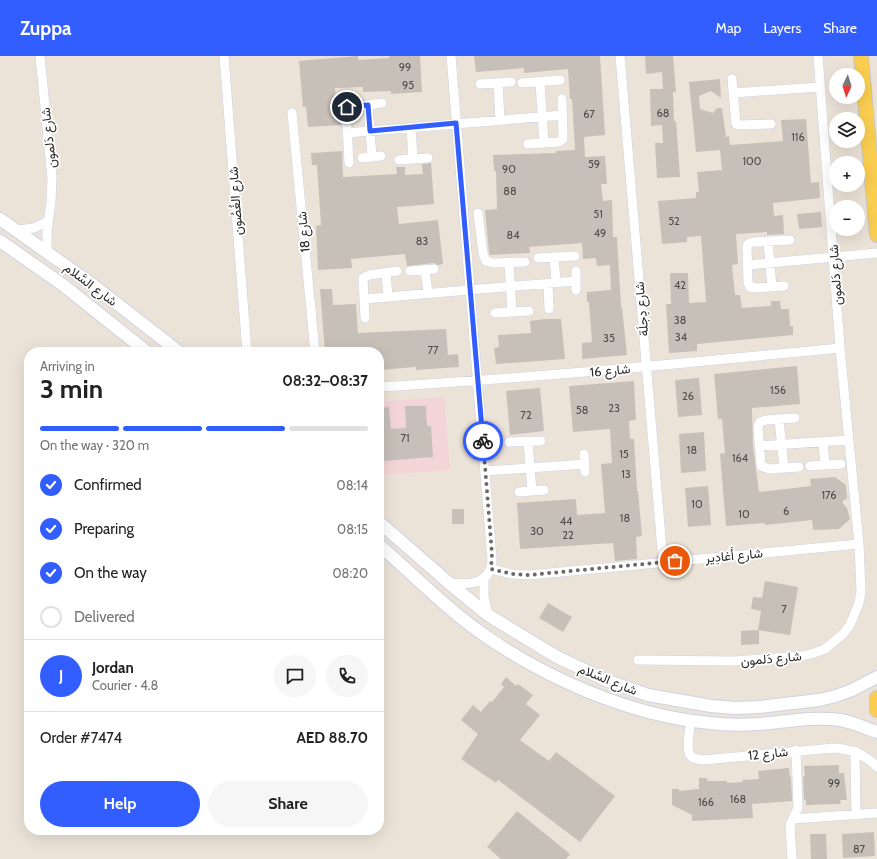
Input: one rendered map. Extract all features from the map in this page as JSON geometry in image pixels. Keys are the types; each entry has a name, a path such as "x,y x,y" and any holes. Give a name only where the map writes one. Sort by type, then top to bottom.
{"main road":[{"path":"861,56 877,236"},
{"path":"877,698 877,710"}],"street":[{"name":"شارع دَلمون","path":"40,56 52,178 51,202 47,231 47,252"},
{"name":"شارع الغُصُون","path":"224,56 245,347"},
{"path":"451,56 492,554 491,569 484,579 484,597 488,615"},
{"name":"شارع دِجلَة","path":"620,56 663,561"},
{"name":"شارع دَلمون","path":"638,660 734,661 802,656 825,649 843,634 850,625 858,609 861,592 859,544 840,348 818,56"},
{"path":"732,79 736,124 771,124"},
{"path":"522,83 560,80"},
{"path":"480,84 511,82"},
{"path":"540,82 544,143"},
{"path":"498,83 500,120"},
{"path":"733,93 820,87"},
{"path":"528,144 559,142 564,139 562,99"},
{"path":"349,163 346,108 382,103"},
{"path":"362,158 376,157 370,131 368,105"},
{"name":"شارع 18","path":"292,113 314,347"},
{"path":"347,133 563,115"},
{"path":"410,127 414,159"},
{"path":"399,160 428,158"},
{"path":"478,213 484,258 490,263 525,262"},
{"name":"شارع السَّلام","path":"0,219 18,230 93,285 173,347"},
{"path":"18,230 34,228 48,221"},
{"path":"784,286 750,288 748,282 746,251 748,244 753,242 790,240"},
{"name":"شارع السَّلام","path":"0,241 63,285 141,347"},
{"path":"768,241 772,287"},
{"path":"747,265 877,253"},
{"path":"538,258 575,256"},
{"path":"549,309 554,257"},
{"path":"509,263 512,312"},
{"path":"410,271 429,269 428,293"},
{"path":"364,299 552,283 576,285 576,271"},
{"path":"365,318 363,278 369,275 397,272"},
{"path":"386,273 388,297"},
{"path":"495,313 530,311"},
{"name":"شارع 16","path":"384,387 478,381 646,367 840,348"},
{"path":"795,418 766,420 760,422 758,427 759,446 761,466 769,469 799,467"},
{"path":"779,419 784,468"},
{"path":"759,446 850,440"},
{"path":"509,442 541,441"},
{"path":"528,442 532,491"},
{"path":"823,442 825,465"},
{"path":"486,471 530,468 585,468 584,454"},
{"path":"810,466 841,464"},
{"path":"519,492 544,490"},
{"name":"شارع السَّلام","path":"384,526 488,615 557,657 608,681 648,695 679,701 734,708 759,707 819,700 836,696 852,690 877,677"},
{"name":"شارع أَغادِير","path":"491,569 512,574 529,575 663,561 859,544"},
{"name":"شارع السَّلام","path":"384,550 449,608 499,646 522,659 597,695 642,710 691,721 733,725 821,718 848,722 877,732"},
{"path":"449,583 470,584 484,579"},
{"name":"شارع 12","path":"691,721 688,746 689,754 695,759 703,760 796,750 845,748 856,751 877,767"},
{"path":"792,859 790,825 798,808 796,750"},
{"path":"856,751 856,814"},
{"path":"793,819 877,813"}],"shaded area":[{"path":"444,397 450,470 384,475 384,402"}],"building":[{"path":"358,56 358,60 389,58 389,56 420,56 422,92 391,94 391,91 363,92 363,87 335,88 337,112 339,112 341,125 308,127 306,107 303,107 299,61"},
{"path":"474,56 600,56 605,135 584,137 585,157 605,156 607,184 601,184 603,201 612,200 613,237 617,237 621,307 627,355 582,359 582,343 592,342 587,292 611,290 610,265 597,266 596,258 583,259 582,243 529,247 530,253 490,255 489,252 485,210 497,209 496,171 494,171 493,155 556,153 556,151 575,150 572,99 570,99 568,69 524,73 524,68 476,72"},
{"path":"645,56 673,56 676,92 673,92 674,121 676,121 680,177 657,178 655,143 663,143 662,125 651,126 650,89 663,89 662,72 646,74"},
{"path":"720,79 721,98 711,91 699,96 700,109 713,113 717,108 722,108 726,137 729,136 730,145 783,141 781,120 806,119 811,183 819,182 820,198 773,203 774,216 783,215 784,234 767,235 767,232 736,234 738,264 732,265 735,295 740,295 742,308 771,306 771,301 780,301 781,309 789,309 790,326 793,326 793,335 697,344 697,351 669,353 666,304 671,304 670,273 688,273 689,303 706,302 701,236 687,237 687,242 662,244 658,201 696,198 696,192 699,192 697,172 722,170 720,150 696,152 689,82"},
{"path":"342,151 343,177 397,174 396,167 405,167 405,175 423,174 422,164 431,163 434,204 397,207 399,224 438,220 443,264 438,265 434,263 407,266 405,254 351,259 352,268 318,270 316,226 321,225 317,165 312,165 311,153"},
{"path":"821,212 822,227 799,229 797,214"},
{"path":"320,289 332,289 333,305 356,304 358,333 446,329 448,355 458,354 459,367 416,370 416,367 384,370 384,347 325,347"},
{"path":"561,319 565,359 496,364 494,348 499,347 498,335 531,333 530,321"},
{"path":"797,366 800,404 752,408 753,447 759,492 811,486 810,479 835,477 846,485 847,498 842,502 847,508 850,519 839,529 813,530 812,520 765,525 765,523 726,526 720,454 725,453 722,419 718,419 714,374"},
{"path":"699,378 702,415 678,417 675,380"},
{"path":"634,381 636,420 629,421 630,439 634,439 637,491 642,536 636,537 637,559 615,561 613,543 520,549 517,503 576,499 577,515 605,513 601,464 612,463 610,429 573,432 569,386"},
{"path":"540,388 544,431 510,435 506,391"},
{"path":"405,406 426,406 427,426 431,426 433,457 384,461 384,408 389,407 391,429 406,428"},
{"path":"704,432 706,471 681,473 679,434"},
{"path":"708,486 711,525 688,527 685,488"},
{"path":"452,509 464,509 464,524 452,524"},
{"path":"765,581 798,587 790,635 758,630 761,611 751,609 753,597 762,598"},
{"path":"548,603 572,617 563,632 539,618"},
{"path":"759,630 759,644 741,645 741,631"},
{"path":"506,677 516,686 518,684 533,695 526,704 540,715 520,740 549,761 556,752 615,796 580,842 498,780 496,783 461,759 478,734 461,720 473,705 481,712 490,701 492,702 504,687 501,684"},
{"path":"839,765 839,773 844,773 847,800 840,800 841,804 806,805 806,800 804,800 804,766"},
{"path":"789,768 792,801 752,804 753,818 692,821 692,815 672,805 672,789 679,789 679,791 699,789 699,778 707,778 707,781 727,781 727,783 743,782 742,780 759,779 758,771"},
{"path":"517,811 570,854 566,859 501,859 487,847"},
{"path":"874,832 875,856 843,858 842,834"},
{"path":"810,834 826,834 827,859 811,859"}],"way so far":[{"path":"483,441 492,554 491,569 512,574 529,575 675,561"}],"route":[{"path":"347,107 368,105 370,131 456,123 483,441"}]}
